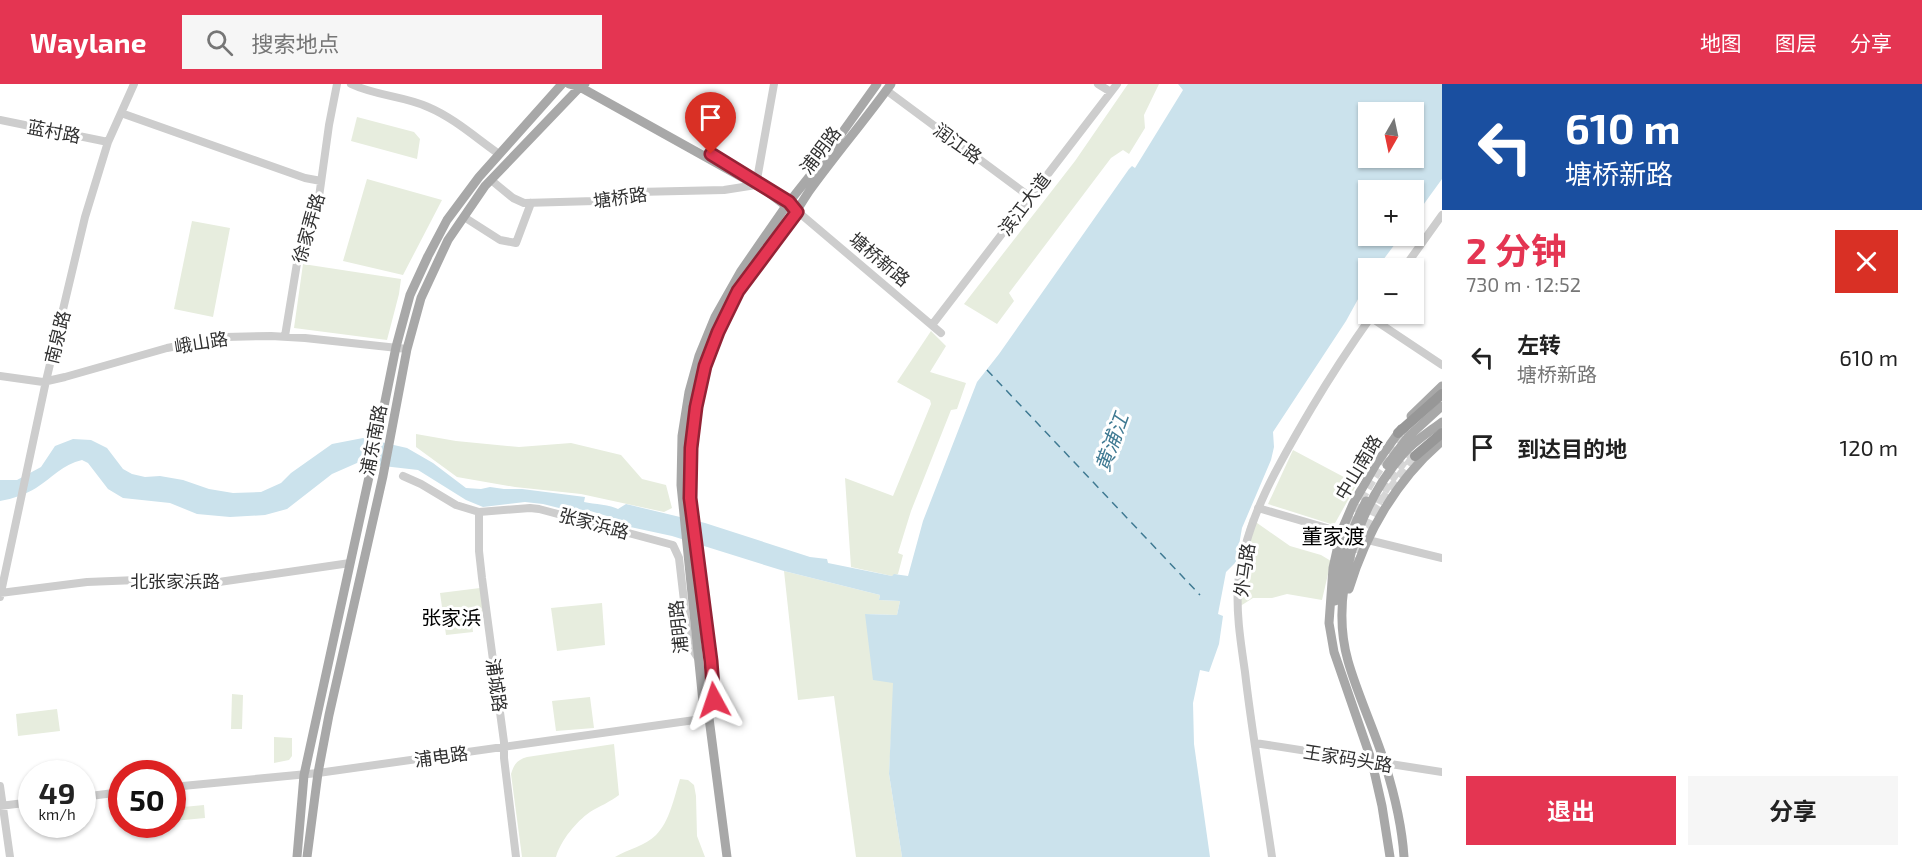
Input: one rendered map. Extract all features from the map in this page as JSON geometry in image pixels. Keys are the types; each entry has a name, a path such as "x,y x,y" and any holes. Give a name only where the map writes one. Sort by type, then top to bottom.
{"highway":[{"path":"1403,432 1442,395"},
{"path":"1417,454 1439,432"}],"main road":[{"name":"浦东南路","path":"297,857 304,775 396,347 410,295 447,220 479,177 562,84"},
{"name":"塘桥新路","path":"568,84 584,85 757,183 787,204"},
{"name":"浦明路","path":"727,857 710,718 703,702 688,561 682,436 689,392 699,356 715,318 741,271 787,204 877,84"},
{"name":"浦东南路","path":"308,857 318,773 329,715 392,435 407,349 421,298 448,240 491,180 584,85"},
{"name":"浦明路","path":"710,718 714,700 699,563 686,496 696,407 705,366 738,291 797,212 809,192 889,87"},
{"name":"中山南路","path":"1404,857 1399,823 1385,763 1348,661 1342,633 1343,591 1350,557 1353,504 1376,465 1425,402 1442,386"},
{"name":"中山南路","path":"1390,857 1372,762 1334,652 1334,606 1350,535 1363,506 1390,460 1408,437 1442,404"},
{"path":"1403,432 1442,404"},
{"name":"中山南路","path":"1350,535 1397,461 1411,446 1439,432 1442,422"},
{"name":"中山南路","path":"1342,633 1347,595 1368,540 1417,454 1442,441"}],"street":[{"name":"南泉路","path":"0,594 21,506 46,381 86,217 108,142 134,84"},
{"name":"徐家弄路","path":"285,336 298,257 318,201 337,84"},
{"path":"351,84 427,106 499,154"},
{"path":"757,183 774,84"},
{"path":"1098,84 1111,92"},
{"name":"滨江大道","path":"932,325 1117,84"},
{"name":"润江路","path":"889,87 1030,197"},
{"path":"122,113 305,178 321,181"},
{"name":"蓝村路","path":"0,120 108,142"},
{"name":"塘桥路","path":"491,180 513,198 524,203 595,201 637,192 723,189 757,183"},
{"path":"464,217 500,240 516,243 531,202"},
{"name":"塘桥新路","path":"787,204 941,333"},
{"path":"1411,258 1442,215"},
{"name":"外马路","path":"1272,857 1242,645 1238,585 1250,530 1258,508 1285,453 1365,324"},
{"path":"1384,324 1442,365"},
{"name":"峨山路","path":"0,376 34,382 46,381 182,344 225,337 285,336 407,349"},
{"name":"张家浜路","path":"403,476 456,505 479,512 539,509 673,545 679,558 689,644 698,660"},
{"path":"1258,508 1368,540 1442,558"},
{"name":"浦城路","path":"479,512 479,551 505,748 504,758 516,857"},
{"name":"北张家浜路","path":"0,594 87,582 137,580 219,582 350,563"},
{"name":"浦电路","path":"186,786 304,775 710,718"},
{"name":"王家码头路","path":"1255,743 1442,772"},
{"path":"0,786 10,857"},
{"path":"1,806 18,804"}],"green space":[{"path":"1128,84 1159,84 1144,115 1145,128 1129,154 1123,150 1111,158 1009,293 1014,301 997,324 964,304 1075,161"},
{"path":"357,117 414,132 420,139 417,159 351,141"},
{"path":"367,179 442,200 403,275 343,261"},
{"path":"192,221 230,228 213,317 174,309"},
{"path":"303,264 401,279 387,340 294,328"},
{"path":"931,331 946,346 930,372 966,383 957,409 951,410 911,511 898,553 903,555 898,574 892,576 851,567 845,478 893,496 931,404 930,400 897,382"},
{"path":"416,434 456,441 519,447 571,443 621,455 642,479 666,485 672,508 664,512 581,494 515,487 457,477 416,447"},
{"path":"1293,450 1357,484 1334,525 1268,504"},
{"path":"1250,518 1290,546 1321,555 1331,561 1322,600 1287,594 1272,598 1253,598 1234,610 1243,541"},
{"path":"784,571 880,595 879,600 900,601 897,615 866,614 894,683 889,774 902,857 856,857 834,696 798,700"},
{"path":"480,588 483,611 471,613 473,632 446,635 440,593"},
{"path":"602,603 605,645 557,651 551,608"},
{"path":"232,694 243,695 242,729 231,729"},
{"path":"590,697 594,728 556,731 552,701"},
{"path":"57,709 60,731 18,736 16,714"},
{"path":"274,737 292,738 292,756 289,760 274,763"},
{"path":"614,744 619,795 579,821 565,838 556,857 522,857 511,774 516,763 527,757"},
{"path":"680,779 688,780 694,785 697,836 705,857 615,857 647,842 661,829 671,809"},
{"path":"204,805 205,818 186,820 186,807"}],"water":[{"name":"黄浦江","path":"1178,84 1442,84 1442,179 1424,204 1424,180 1358,180 1358,246 1394,246 1384,258 1358,258 1358,299 1273,432 1274,447 1271,460 1242,528 1236,562 1226,572 1218,614 1223,616 1219,644 1209,672 1200,670 1193,703 1194,744 1210,857 902,857 889,774 893,683 873,680 865,614 897,615 900,601 879,600 880,595 784,571 672,536 621,525 616,523 617,519 587,510 583,514 525,502 483,507 466,500 418,470 357,463 332,474 287,509 265,515 230,517 197,514 170,503 123,498 108,489 88,463 82,460 63,468 28,492 0,501 0,480 17,480 41,467 55,446 73,439 91,440 107,448 123,469 132,474 183,480 209,489 233,493 261,492 281,483 291,473 332,444 363,438 407,448 433,463 466,488 522,489 585,497 584,502 618,509 626,504 705,523 810,557 827,559 828,563 892,576 894,574 908,576 923,521 977,382 1129,169 1132,166 1135,168 1183,90"}],"ferry route":[{"path":"987,370 1200,595"}],"tunnel":[{"path":"1341,550 1352,518 1368,487 1408,430"},
{"path":"1353,566 1376,506 1392,478 1411,452"},
{"path":"1373,514 1415,456"}],"district":[{"name":"董家渡","path":"1333,535"},
{"name":"张家浜","path":"451,617"}],"route":[{"path":"711,154 789,202 797,212 738,291 705,366 696,407 691,448 690,498 714,700"}]}
